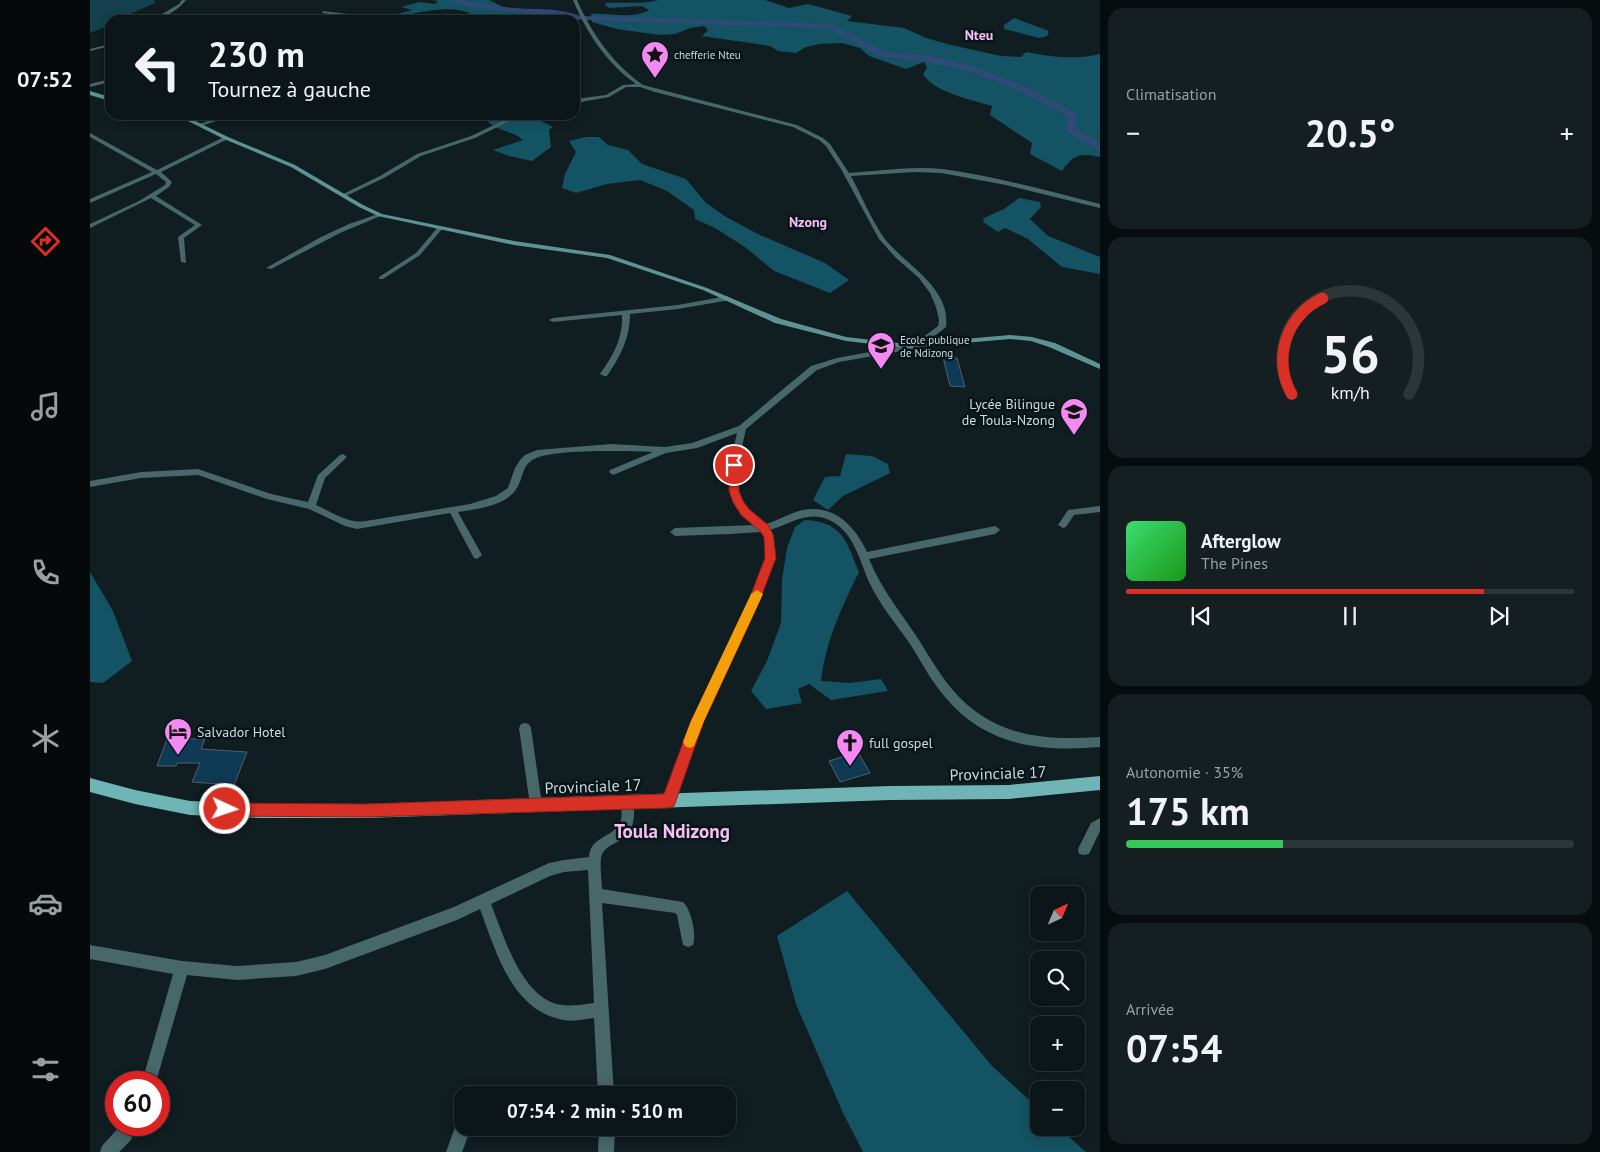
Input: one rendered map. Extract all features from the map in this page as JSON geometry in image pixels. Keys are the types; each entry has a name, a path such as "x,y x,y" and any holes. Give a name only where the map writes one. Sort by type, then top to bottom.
{"main road":[{"name":"Provinciale 17","path":"90,784 135,797 190,808 251,811 366,810 890,793 1009,792 1100,783"}],"street":[{"path":"162,15 184,0"},
{"path":"575,0 589,30 625,73 641,85"},
{"path":"323,12 342,15"},
{"path":"90,50 105,46"},
{"path":"90,86 105,82"},
{"path":"188,120 293,166 380,215 514,243 608,256 691,283 778,321 810,331 879,344 916,346 942,327 943,320 940,307 933,293 921,277 893,252 881,238 847,175 828,144 821,138 805,130 641,85 625,86 607,96 580,100"},
{"path":"90,93 105,98"},
{"path":"199,126 216,120"},
{"path":"344,195 377,180 419,155 473,137 509,120"},
{"path":"90,135 157,172 169,184 152,196 90,226"},
{"path":"90,202 226,138"},
{"path":"847,175 915,170 941,171 1006,183 1100,206"},
{"path":"152,196 199,225 181,237 184,262"},
{"path":"269,268 329,236 380,215"},
{"path":"381,278 418,254 440,228"},
{"path":"553,320 678,307 727,298"},
{"path":"604,374 618,355 626,334 626,312"},
{"path":"90,484 141,475 198,472 270,498 312,506 348,524 357,526 502,498 510,492 522,462 528,456 537,453 611,447 665,450 694,446 742,428 814,368 837,360 916,346 1010,336 1032,339 1052,345 1100,367"},
{"path":"669,801 697,721 751,608 771,558 769,537 764,528 745,512 738,502 734,491 734,465 742,428"},
{"path":"614,472 665,450"},
{"path":"312,506 321,477 343,457"},
{"path":"452,509 477,555"},
{"path":"1062,525 1071,512 1100,509"},
{"path":"676,532 764,528 801,513 815,512 842,521 850,530 865,556 872,578 929,666 954,699 972,717 996,732 1022,741 1054,743 1100,742"},
{"path":"865,556 994,530"},
{"path":"525,728 536,805"},
{"path":"605,1086 600,1010 595,854 602,844 622,831 626,826 628,817 627,802"},
{"path":"1084,849 1095,827 1100,824"},
{"path":"90,952 182,968 237,973 296,969 324,962 450,916 549,870 564,866 595,863"},
{"path":"595,894 678,907 684,911 688,940"},
{"path":"483,900 517,981 528,996 545,1007 564,1013 600,1010"},
{"path":"152,1071 182,968"},
{"path":"108,1152 123,1136"},
{"path":"454,1152 460,1136"},
{"path":"606,1152 607,1136"}],"shaded area":[{"path":"90,0 154,0 155,3 128,15 105,15 105,27 90,33"},
{"path":"432,0 489,0 503,7 568,13 571,15 473,15 449,9 408,15 393,15 412,10 401,7 420,2 435,4 438,1"},
{"path":"659,0 765,0 789,8 808,4 852,16 847,21 904,28 926,38 1001,56 1021,57 1026,52 1063,57 1100,54 1100,157 1078,156 1070,161 1062,171 1030,154 1032,143 990,115 992,106 954,95 935,86 923,74 927,67 924,62 906,69 869,56 860,48 842,43 806,47 796,53 778,51 770,46 702,36 708,30 704,26 690,28 675,34 659,35 617,29 592,22 591,14 635,15 649,10 642,6 610,8 605,3"},
{"path":"1014,18 1049,31 1047,36 1039,38 1004,29 1004,25"},
{"path":"487,120 539,120 553,127 549,130 551,147 532,161 493,150 523,140"},
{"path":"586,137 599,137 608,145 628,150 642,164 686,179 706,203 726,217 760,235 825,263 849,280 830,293 774,271 745,247 715,228 695,219 694,210 667,191 640,180 607,184 576,193 562,188 565,174 576,152 569,141"},
{"path":"1019,198 1040,202 1041,207 1030,219 1048,236 1100,257 1100,274 1062,267 1028,239 1005,228 998,232 983,222 984,218 1004,209"},
{"path":"846,454 872,456 888,464 890,473 843,496 828,510 813,500 825,477 840,476"},
{"path":"805,520 828,525 835,529 846,542 859,572 830,638 821,681 850,683 881,679 888,691 831,700 809,684 798,689 802,703 766,709 751,691 767,661 781,623 782,580 787,548 795,527"},
{"path":"90,572 113,611 132,661 103,683 90,682"},
{"path":"847,891 992,1066 1030,1101 1030,1136 1068,1136 1086,1152 863,1152 843,1113 796,1004 777,936"}],"building":[{"path":"943,357 957,358 965,387 950,386"},
{"path":"167,739 205,739 201,749 247,752 234,785 192,782 200,763 177,763 176,766 157,766"},
{"name":"full gospel","path":"858,752 870,773 840,782 829,761"}],"waterway":[{"path":"453,0 510,10 565,15"},
{"path":"585,18 830,26 883,54 928,59 972,69 1023,89 1073,115 1071,130 1100,148"}],"slow traffic":[{"path":"690,742 697,721 713,691 757,594"}],"place":[{"name":"chefferie Nteu","path":"655,79"},
{"name":"Ecole publique de Ndizong","path":"881,370"},
{"name":"Lycée Bilingue de Toula-Nzong","path":"1074,436"},
{"name":"Salvador Hotel","path":"178,756"},
{"name":"full gospel","path":"850,767"}],"district":[{"name":"Nteu","path":"979,35"},
{"name":"Nzong","path":"808,222"},
{"name":"Toula Ndizong","path":"672,831"}],"route":[{"path":"225,809 260,811 366,810 669,801 697,721 753,605 771,558 769,537 764,528 745,512 738,502 734,491 734,465"}]}
